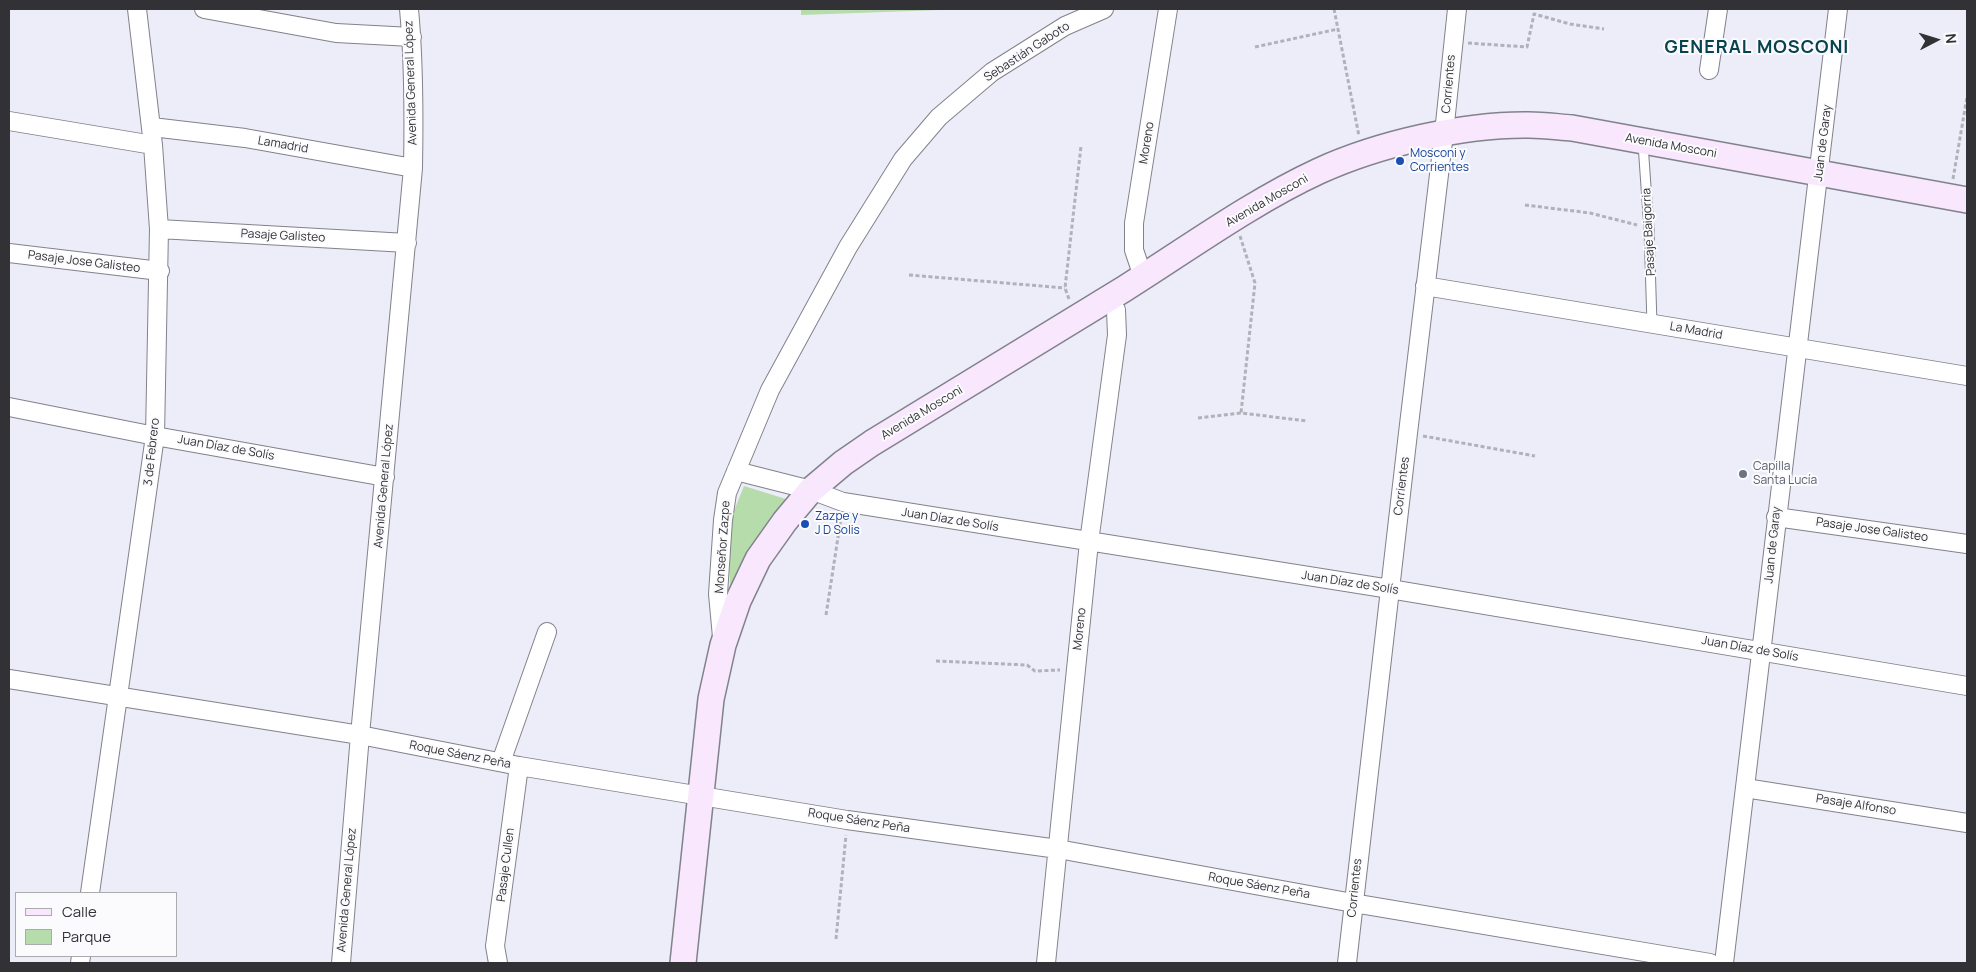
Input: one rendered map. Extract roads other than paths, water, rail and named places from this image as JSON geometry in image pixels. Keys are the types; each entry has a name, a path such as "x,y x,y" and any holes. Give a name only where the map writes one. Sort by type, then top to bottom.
{"street":[{"name":"3 de Febrero","path":"90,892 155,436 160,229 154,145 137,9"},
{"path":"204,9 336,33 412,37"},
{"name":"Avenida General López","path":"341,963 360,735 386,477 413,168 414,93 409,9"},
{"name":"Sebastián Gaboto","path":"848,246 903,159 939,117 992,72 1065,26 1104,9"},
{"name":"Moreno","path":"1143,277 1134,250 1134,223 1168,9"},
{"name":"Corrientes","path":"1347,963 1457,9"},
{"path":"1709,70 1718,9"},
{"name":"Juan de Garay","path":"1724,963 1838,9"},
{"path":"9,121 154,145"},
{"name":"Avenida Mosconi","path":"723,645 738,601 758,559 785,521 811,490 843,463 872,443 1076,319 1270,196 1319,171 1363,154 1444,133 1528,125 1572,128 1958,198"},
{"name":"Lamadrid","path":"152,126 245,138 413,168"},
{"name":"Pasaje Galisteo","path":"160,229 407,243"},
{"name":"Monseñor Zazpe","path":"682,963 711,699 723,645 718,594 723,520 727,492 770,390 848,246"},
{"name":"Pasaje Jose Galisteo","path":"9,253 160,271"},
{"name":"La Madrid","path":"1426,286 1967,376"},
{"name":"Moreno","path":"1046,963 1089,542 1117,335 1116,310 1109,298"},
{"name":"Juan Díaz de Solís","path":"9,407 155,436 386,477"},
{"name":"Juan Díaz de Solís","path":"736,470 811,490 843,502 1390,589 1967,686"},
{"name":"Pasaje Jose Galisteo","path":"1776,516 1967,544"},
{"path":"501,762 547,632"},
{"name":"Roque Sáenz Peña","path":"9,679 360,735 519,766 847,820 1058,849 1353,903 1710,963"},
{"name":"Pasaje Cullen","path":"498,963 495,946 519,766"},
{"name":"Pasaje Alfonso","path":"1745,788 1967,823"}],"lane":[{"name":"Pasaje Baigorria","path":"1643,141 1649,229 1652,324"}],"place":[{"name":"Mosconi y Corrientes","path":"1400,161"},
{"name":"Capilla Santa Lucía","path":"1743,474"},
{"name":"Zazpe y J D Solis","path":"805,524"}],"district":[{"name":"GENERAL MOSCONI","path":"1757,48"}]}
